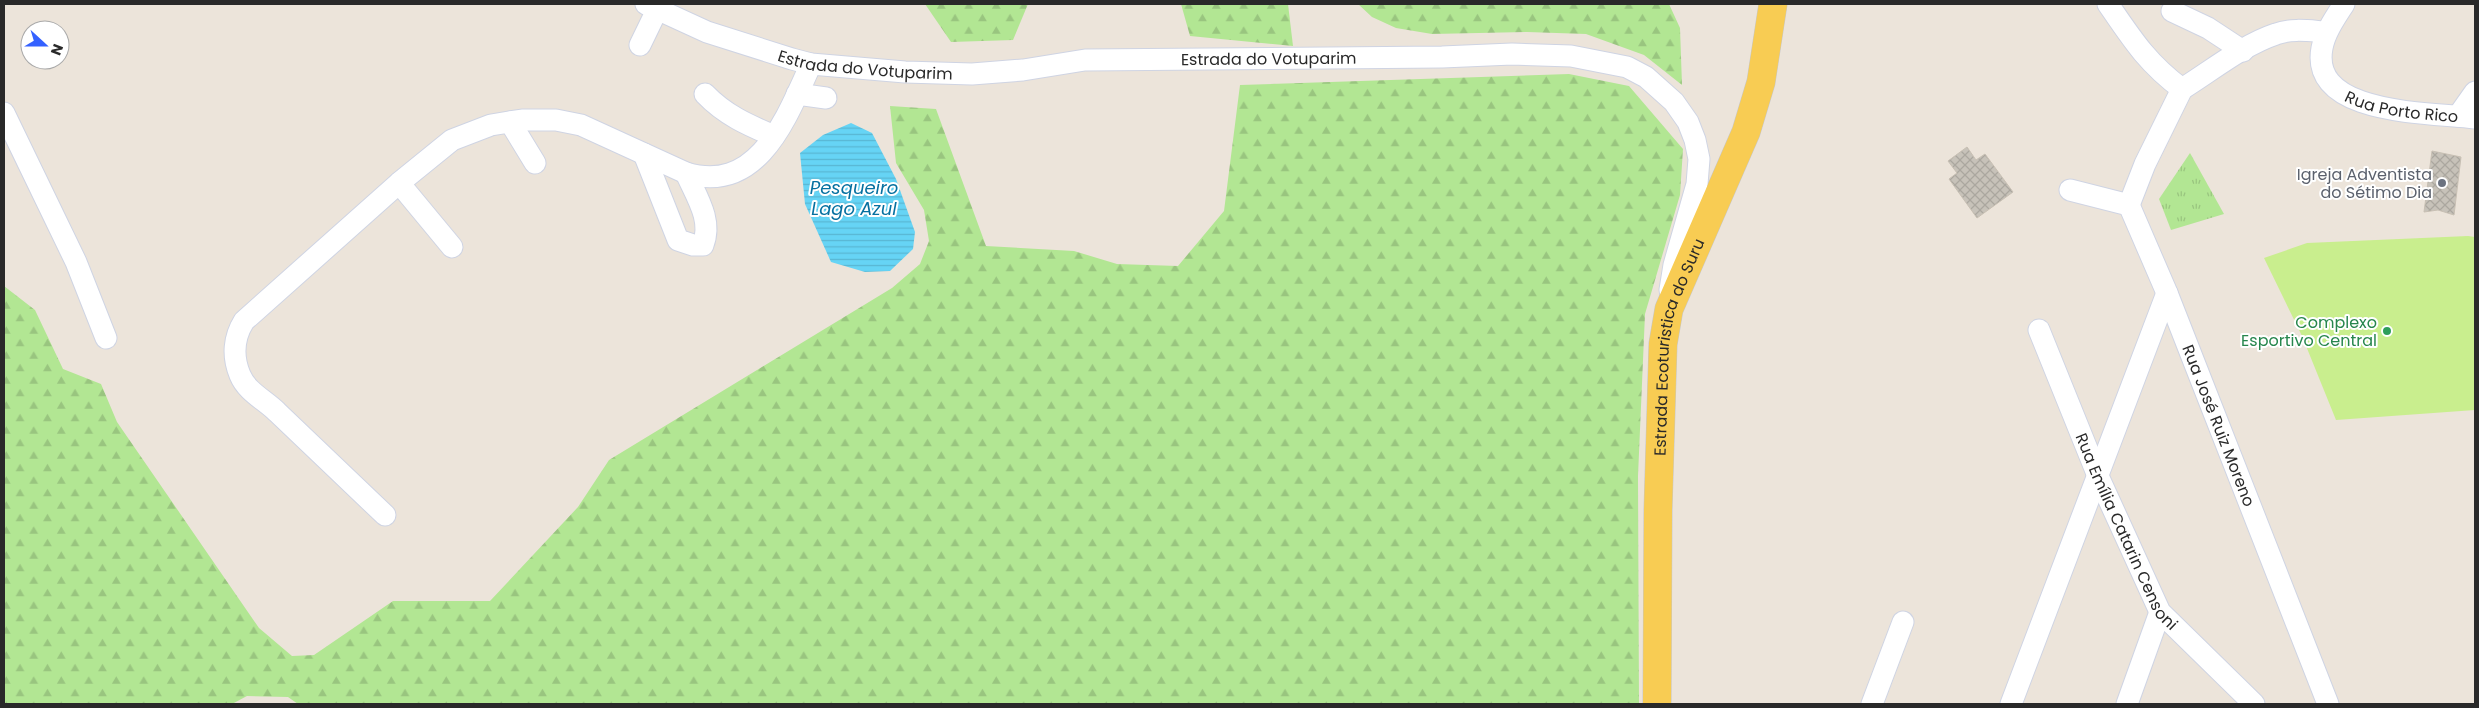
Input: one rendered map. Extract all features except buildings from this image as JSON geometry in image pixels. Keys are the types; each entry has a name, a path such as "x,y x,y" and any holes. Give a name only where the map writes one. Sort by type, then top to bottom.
{"main road":[{"name":"Estrada Ecoturistica do Suru","path":"1657,704 1658,500 1664,344 1669,309 1746,132 1761,82 1774,4"}],"street":[{"path":"2108,4 2141,54 2160,73 2182,89"},
{"name":"Rua Porto Rico","path":"2344,4 2326,32 2321,50 2326,78 2342,92 2366,103 2391,110 2420,115 2467,117"},
{"name":"Estrada do Votuparim","path":"651,7 707,32 811,64 904,72 972,74 1023,70 1085,60 1442,57 1544,54 1571,56 1628,68 1646,77 1674,102 1688,122 1695,140 1699,159 1697,184 1674,265 1669,309"},
{"path":"640,45 651,7"},
{"path":"2172,11 2208,28 2242,51"},
{"path":"2070,190 2129,206 2145,164 2182,89 2242,51 2276,34 2300,30 2326,32"},
{"path":"385,515 275,410 253,394 240,376 234,354 236,333 244,320 399,183 452,140 491,125 510,122 556,120 581,125 686,173 701,177 720,177 740,169 755,159 770,144 811,64"},
{"path":"2467,117 2475,92"},
{"path":"705,94 719,108 735,119 774,136"},
{"path":"797,94 826,98"},
{"path":"4,113 76,262 106,338"},
{"path":"510,122 535,164"},
{"path":"644,154 678,240 693,245 703,245 707,234 707,222 686,173"},
{"path":"399,183 452,247"},
{"name":"Rua José Ruiz Moreno","path":"2129,206 2167,293 2328,704"},
{"path":"2011,704 2167,293"},
{"name":"Rua Emília Catarin Censoni","path":"2039,330 2098,476 2160,612 2254,704"},
{"path":"2127,704 2160,612"},
{"path":"1872,704 1903,622"}],"green space":[{"path":"925,4 1028,4 1013,40 951,42"},
{"path":"1181,4 1288,4 1293,46 1190,36"},
{"path":"1358,4 1669,4 1680,28 1682,85 1644,55 1586,34 1527,32 1432,34 1396,28 1372,17"},
{"path":"1569,74 1629,86 1683,149 1680,195 1645,314 1638,476 1639,704 298,704 288,697 247,696 232,704 4,704 4,286 35,310 63,369 101,384 117,422 259,628 292,656 314,655 393,601 490,601 578,507 609,460 892,288 920,264 929,241 924,210 896,163 890,106 936,109 986,246 1074,251 1117,264 1178,266 1224,211 1240,85"},
{"path":"2190,153 2224,214 2171,230 2159,199"},
{"name":"Complexo Esportivo Central","path":"2475,237 2475,410 2336,420 2302,336 2264,258 2307,243"}],"water":[{"name":"Pesqueiro Lago Azul","path":"851,123 872,133 896,179 915,232 913,249 890,271 865,272 831,262 805,204 800,153 823,135"}],"place":[{"name":"Igreja Adventista do Sétimo Dia","path":"2442,183"},
{"name":"Complexo Esportivo Central","path":"2387,331"}]}
